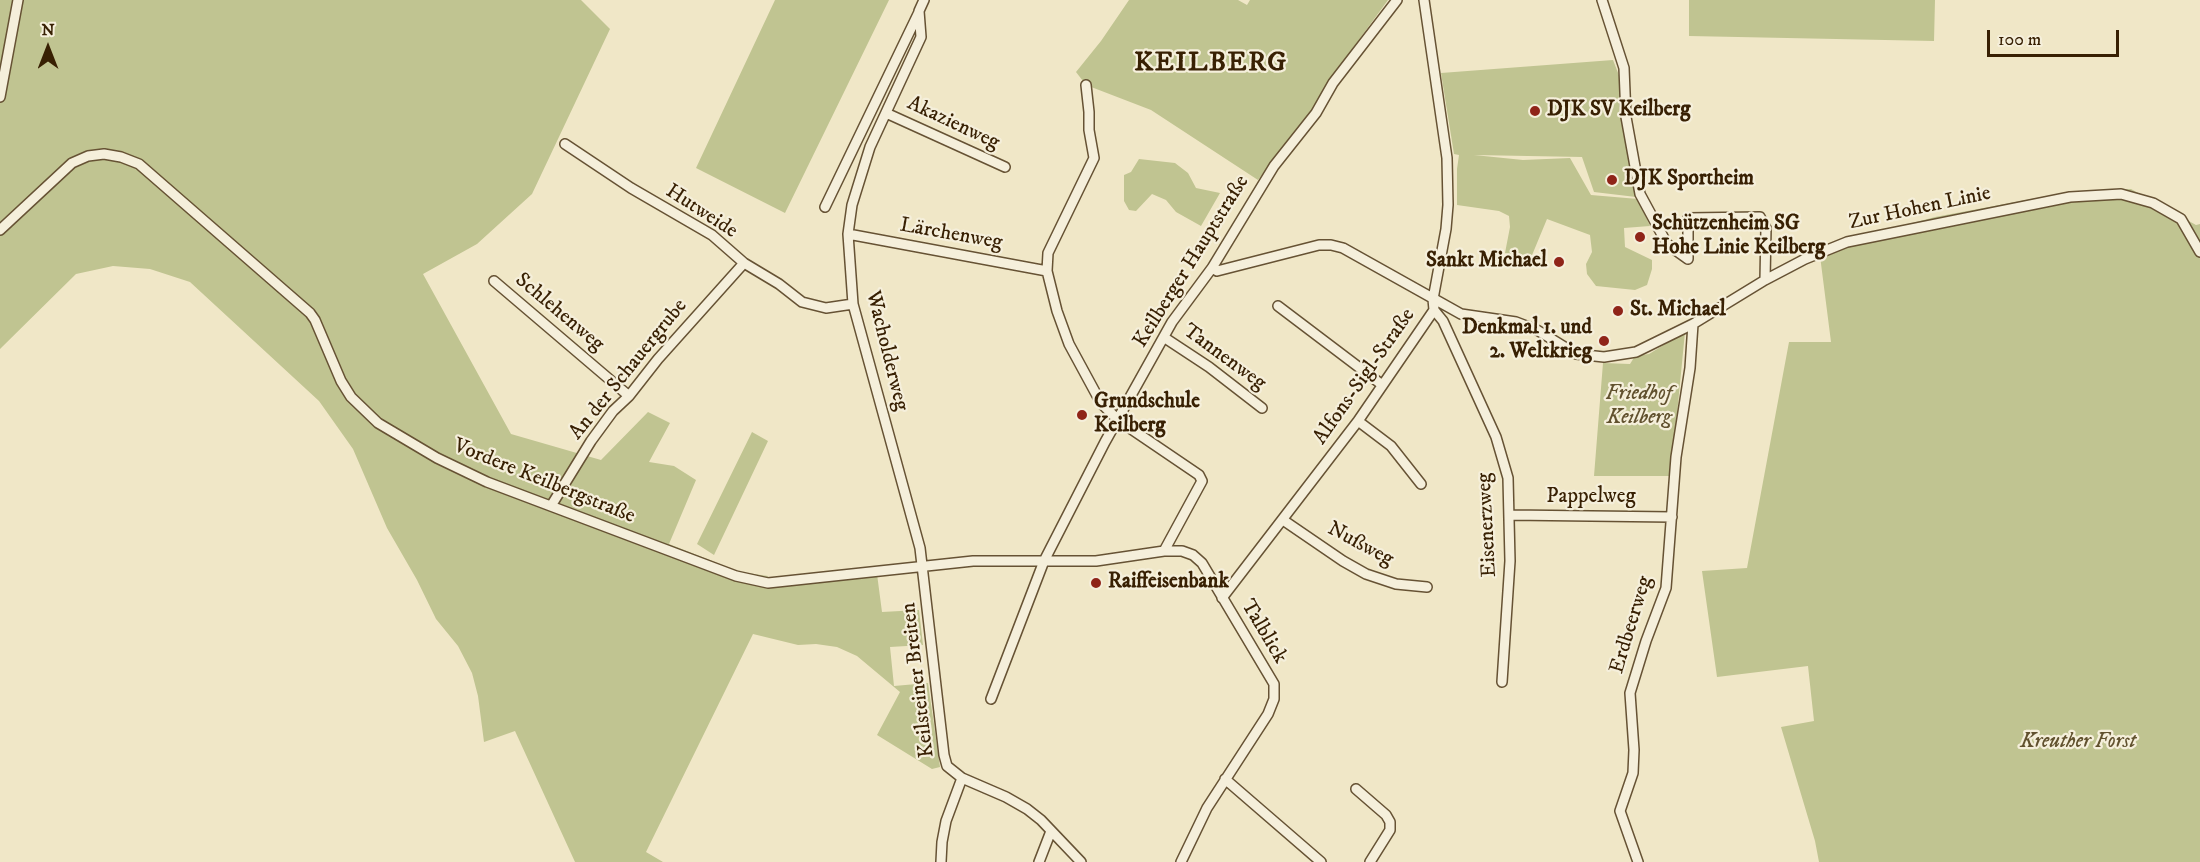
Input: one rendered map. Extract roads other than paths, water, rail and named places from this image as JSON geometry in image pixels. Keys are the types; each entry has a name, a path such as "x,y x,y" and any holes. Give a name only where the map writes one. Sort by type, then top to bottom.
{"street":[{"path":"0,97 18,0"},
{"name":"Wacholderweg","path":"825,207 924,0"},
{"name":"Keilberger Hauptstraße","path":"991,699 1044,561 1172,322 1212,268 1274,166 1316,113 1339,74 1397,0"},
{"name":"Alfons-Sigl-Straße","path":"1222,598 1358,421 1434,310 1433,299 1446,234 1448,182 1447,158 1424,0"},
{"path":"1602,0 1624,68 1626,117 1640,194 1667,244 1688,260 1688,218 1760,217 1766,228 1765,280"},
{"name":"Wacholderweg","path":"919,11 921,36 870,147 857,183 848,234 853,304 924,566"},
{"path":"1086,85 1089,130 1094,158 1048,253 1047,271 1057,311 1069,344 1101,403 1118,420 1199,475 1202,481 1164,551"},
{"name":"Akazienweg","path":"886,113 1005,167"},
{"name":"Hutweide","path":"565,144 631,188 712,235 744,263 779,284 802,302 826,308 853,304"},
{"name":"Vordere Keilbergstraße","path":"0,230 72,163 88,156 104,154 139,164 310,313 341,381 351,397 378,423 437,458 487,482 736,576 768,583 994,560 1044,561"},
{"name":"Zur Hohen Linie","path":"1212,268 1217,271 1319,245 1330,245 1343,248 1461,314 1516,322 1537,330 1576,354 1604,357 1636,351 1693,324 1765,280 1805,259 1847,242 2070,197 2121,194 2153,203 2181,219 2200,252"},
{"name":"Lärchenweg","path":"848,234 1047,271"},
{"name":"An der Schauergrube","path":"551,506 591,441 613,411 629,396 658,359 744,263"},
{"name":"Schlehenweg","path":"494,281 629,396"},
{"path":"1278,306 1382,384"},
{"name":"Eisenerzweg","path":"1434,310 1443,321 1496,437 1508,477 1510,561 1502,682"},
{"name":"Erdbeerweg","path":"1638,862 1620,811 1633,773 1630,693 1666,588 1676,457 1690,368 1693,324"},
{"name":"Tannenweg","path":"1164,338 1209,367 1262,408"},
{"path":"1358,421 1391,446 1421,484"},
{"name":"Pappelweg","path":"1510,515 1672,517"},
{"name":"Nußweg","path":"1283,520 1366,574 1396,584 1427,587"},
{"name":"Talblick","path":"1044,561 1096,561 1164,551 1182,551 1193,555 1202,563 1274,684 1274,699 1268,714 1207,808 1181,862"},
{"name":"Keilsteiner Breiten","path":"924,566 947,766 962,778 1027,809 1081,862"},
{"path":"941,862 946,820 962,778"},
{"path":"1226,779 1321,862"},
{"path":"1356,789 1386,815 1390,822 1390,830 1370,862"},
{"path":"1039,862 1051,831"}],"place":[{"name":"DJK SV Keilberg","path":"1535,111"},
{"name":"DJK Sportheim","path":"1612,180"},
{"name":"Schützenheim SG Hohe Linie Keilberg","path":"1640,237"},
{"name":"Sankt Michael","path":"1559,262"},
{"name":"St. Michael","path":"1618,311"},
{"name":"Denkmal 1. und 2. Weltkrieg","path":"1604,341"},
{"name":"Grundschule Keilberg","path":"1082,415"},
{"name":"Raiffeisenbank","path":"1096,583"}],"district":[{"name":"KEILBERG","path":"1211,64"}],"park label":[{"name":"Friedhof Keilberg","path":"1639,407"},
{"name":"Kreuther Forst","path":"2078,743"}]}
